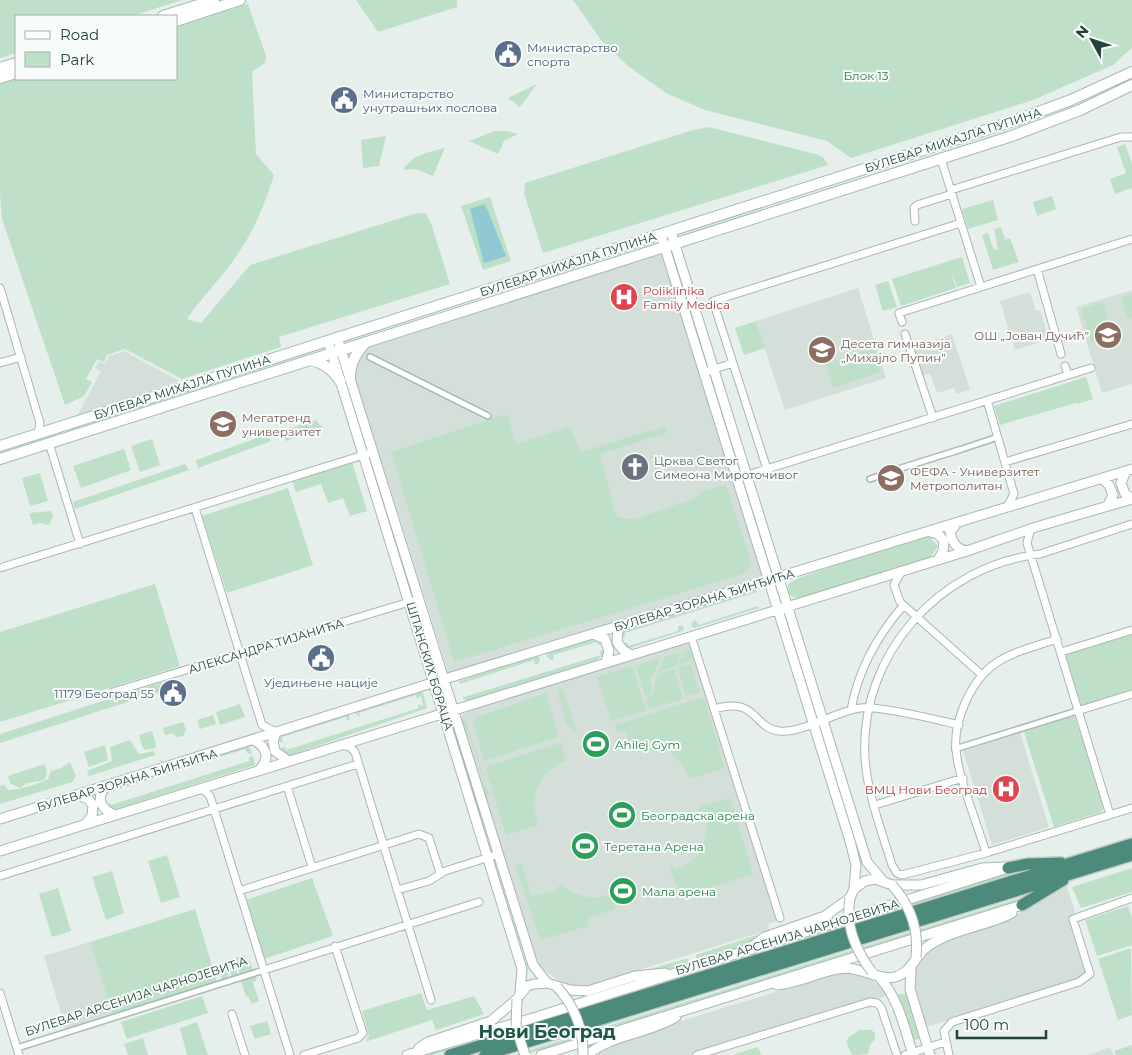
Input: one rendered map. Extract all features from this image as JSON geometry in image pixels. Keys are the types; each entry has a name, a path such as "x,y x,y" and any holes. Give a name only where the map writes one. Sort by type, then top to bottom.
{"highway":[{"name":"БУЛЕВАР АРСЕНИЈА ЧАРНОЈЕВИЋА","path":"485,1055 1071,869 1132,844"},
{"name":"БУЛЕВАР АРСЕНИЈА ЧАРНОЈЕВИЋА","path":"450,1055 1071,869 1132,855"},
{"path":"1008,868 1037,863 1071,869"},
{"path":"1022,905 1071,869"}],"main road":[{"path":"166,15 214,0"},
{"path":"178,20 240,0"},
{"path":"0,68 15,63"},
{"name":"БУЛЕВАР МИХАЈЛА ПУПИНА","path":"0,446 1043,111 1132,72"},
{"path":"0,78 15,73"},
{"name":"БУЛЕВАР МИХАЈЛА ПУПИНА","path":"0,459 1047,124 1132,85"},
{"path":"841,177 845,190"},
{"path":"503,285 507,296"},
{"path":"309,360 326,366 346,380 357,351 366,342"}],"street":[{"path":"915,220 914,208 917,205 951,192 1121,137 1132,137"},
{"name":"БУЛЕВАР МИХАЈЛА ПУПИНА","path":"941,159 981,287"},
{"path":"767,469 713,301 961,223"},
{"path":"666,233 714,369 867,862 899,893 911,916 916,932 916,957 911,968 910,989 929,1051"},
{"path":"902,322 899,313 1132,239"},
{"path":"670,244 705,372 856,865 849,920 857,950 892,995 910,1054 929,1051 945,1042"},
{"path":"1037,269 1062,354"},
{"path":"0,288 40,423 38,434"},
{"path":"905,334 933,418"},
{"name":"ШПАНСКИХ БОРАЦА","path":"333,339 373,452 419,599 488,858 522,969 515,1012 517,1034 525,1055"},
{"path":"0,363 21,357"},
{"path":"370,357 488,416"},
{"path":"705,372 733,363"},
{"path":"1065,366 1068,375"},
{"path":"738,478 1091,368"},
{"name":"ШПАНСКИХ БОРАЦА","path":"346,380 364,455 410,602 440,681"},
{"path":"987,400 1014,494 1025,502"},
{"path":"40,423 49,431"},
{"path":"1005,462 1132,424"},
{"path":"898,470 998,437"},
{"path":"49,443 80,544"},
{"path":"0,568 373,452"},
{"path":"1129,470 1121,483 1125,494 1132,499"},
{"name":"БУЛЕВАР ЗОРАНА ЂИНЂИЋА","path":"0,819 440,681 1129,470"},
{"path":"870,479 879,476"},
{"path":"1102,478 1110,487 1113,495 1108,505"},
{"path":"1008,507 1014,494"},
{"path":"0,850 448,710 901,572 1031,528 1132,499"},
{"path":"195,508 262,726 253,740 262,745 266,753 264,764 260,769"},
{"path":"960,522 950,532 952,539 960,549 967,551"},
{"path":"1132,524 1040,554 1030,554 961,580 934,599 894,644 884,662 869,707 865,757 867,776 892,865 897,873 913,873 986,853 1132,808"},
{"path":"1031,528 1027,543 1030,554 1110,815"},
{"path":"930,532 938,534 944,541 944,551 938,560"},
{"path":"1014,534 1027,543"},
{"path":"901,572 894,585 897,598 903,606 982,676"},
{"path":"882,577 894,585"},
{"name":"АЛЕКСАНДРА ТИЈАНИЋА","path":"114,692 419,599"},
{"path":"851,710 859,679 870,654 886,628 903,606"},
{"path":"623,625 618,630 617,642 623,650 631,655"},
{"path":"1061,652 1132,630"},
{"path":"593,634 606,639 608,645 606,662"},
{"path":"691,636 780,918"},
{"path":"986,853 956,749 958,725 968,699 982,676 1005,658 1057,640"},
{"path":"956,749 1132,694"},
{"path":"714,709 732,705 743,707 770,728 780,732 851,710 869,707 958,725"},
{"name":"ШПАНСКИХ БОРАЦА","path":"448,710 499,854 533,965 547,983"},
{"path":"262,726 276,732 273,741 275,752 287,760"},
{"path":"355,752 362,738"},
{"path":"341,744 350,747 355,752 431,1000"},
{"path":"0,876 358,764"},
{"path":"875,804 963,778"},
{"path":"210,796 214,787 220,782"},
{"path":"106,786 100,796 100,802 106,811 115,815"},
{"path":"287,786 312,867"},
{"path":"196,790 204,790 210,796 238,891 419,834 426,835 440,873"},
{"path":"78,795 88,799 93,805 92,816 86,824"},
{"path":"398,890 429,881 440,873 499,854"},
{"path":"748,950 765,937 825,916 852,894 860,883 869,880 921,885 982,868 999,865 1008,868"},
{"name":"БУЛЕВАР АРСЕНИЈА ЧАРНОЈЕВИЋА","path":"407,1055 533,1018 1008,868"},
{"name":"БУЛЕВАР АРСЕНИЈА ЧАРНОЈЕВИЋА","path":"238,891 290,1055"},
{"path":"949,1055 945,1042 945,1029 952,1022 1086,979 1090,974 1073,919 1132,898"},
{"name":"БУЛЕВАР АРСЕНИЈА ЧАРНОЈЕВИЋА","path":"18,1052 335,946 479,902"},
{"path":"916,957 936,942 1000,919 1022,905"},
{"path":"541,1055 1022,905"},
{"path":"304,1055 358,1038 363,1033 335,946"},
{"path":"762,986 794,983 841,968 875,974 889,979 911,968"},
{"path":"407,1055 428,1042 491,1020 530,985 547,983 557,987 588,991 635,976 653,973 672,973"},
{"path":"557,987 566,998 577,1018 583,1055"},
{"path":"0,993 18,1052"},
{"path":"697,1055 870,1002 877,1003 883,1009 897,1055"},
{"path":"587,1055 603,1044 662,1025 687,1010"},
{"path":"232,1014 245,1055"}],"shaded area":[{"path":"664,251 765,577 449,675 347,352"},
{"name":"Десета гимназија „Михајло Пупин”","path":"858,288 886,378 785,410 756,321"},
{"name":"ОШ „Јован Дучић”","path":"1132,290 1132,384 1102,393 1076,307"},
{"path":"1030,292 1036,311 1040,310 1049,339 1015,350 1000,301"},
{"path":"952,334 970,389 956,394 954,388 937,393 930,373 922,376 913,347"},
{"path":"124,351 179,381 76,418 101,371 95,368 99,361 105,364 109,356"},
{"path":"691,640 777,921 768,924 769,930 629,973 591,987 570,986 561,983 542,968 535,957 460,719 472,707"},
{"name":"ВМЦ Нови Београд","path":"1020,733 1049,827 992,845 963,751"},
{"path":"1067,886 1094,976 926,1027 915,987 914,974 922,957 937,944 1009,919"},
{"path":"90,942 113,1016 66,1030 44,956"},
{"path":"852,972 872,980 889,995 698,1055 595,1055 611,1044 694,1017 827,976"},
{"path":"1111,1047 1113,1055 1088,1055"}],"green space":[{"path":"0,0 182,0 135,15 15,15 15,53 0,58"},
{"path":"356,0 457,0 457,7 378,32"},
{"name":"Блок 13","path":"573,0 1132,0 1132,48 1113,65 1033,100 851,158 827,141 705,110 666,93 628,66 601,40"},
{"path":"248,4 266,56 265,63 252,72 256,154 274,175 251,233 230,265 187,319 201,323 250,265 417,213 426,214 431,223 450,284 279,337 281,347 182,379 125,349 107,355 104,362 97,359 86,379 92,382 84,396 65,405 2,219 0,194 0,83 15,78 15,80 178,80 178,26"},
{"path":"537,84 520,107 508,98"},
{"path":"709,127 819,155 824,158 828,165 543,253 524,193 525,183 693,130"},
{"path":"495,131 508,131 518,134 504,141 498,154 469,141"},
{"path":"386,136 379,166 363,168 361,140"},
{"path":"1125,144 1132,164 1132,188 1115,194 1110,179 1126,173 1117,147"},
{"path":"445,148 433,176 416,169 403,170 406,165 416,158"},
{"path":"1052,196 1056,209 1037,216 1033,202"},
{"path":"490,197 511,261 483,270 461,206"},
{"path":"993,200 998,220 968,229 962,209"},
{"path":"1001,227 1005,239 1001,241 1010,238 1019,262 993,270 982,235 988,233 994,250 998,249 994,229"},
{"path":"962,257 970,283 957,287 950,268 956,288 901,306 892,279"},
{"path":"888,281 897,307 883,311 875,285"},
{"path":"1132,293 1132,318 1128,319 1121,297"},
{"path":"1103,302 1114,337 1092,344 1081,309"},
{"path":"756,321 765,348 744,355 735,328"},
{"path":"873,348 881,372 833,388 825,364"},
{"path":"1086,377 1093,399 1077,404 1074,397 1076,403 1000,425 994,406"},
{"path":"507,414 516,444 570,427 581,452 665,426 667,433 600,454 616,515 620,518 634,519 693,499 701,492 726,484 751,563 749,569 743,574 454,662 391,452"},
{"path":"316,420 323,428 286,441 279,432"},
{"path":"268,434 271,441 198,468 196,460"},
{"path":"152,439 160,465 140,472 131,446"},
{"path":"124,449 131,470 81,488 73,466"},
{"path":"352,462 367,511 350,516 343,498 328,503 321,484 296,492 292,481"},
{"path":"185,464 189,470 75,509 73,502"},
{"path":"40,473 48,501 30,506 22,478"},
{"path":"288,488 313,565 227,593 202,516"},
{"path":"51,511 53,517 49,525 40,523 33,525 29,513"},
{"path":"929,536 938,546 930,558 806,598 793,597 789,594 788,584 798,578 919,537"},
{"path":"155,584 180,666 0,722 0,632"},
{"path":"758,588 757,592 625,633 625,637 619,637 621,631 628,627"},
{"path":"758,606 759,608 695,628 691,626 693,621 696,620 698,625"},
{"path":"682,625 683,631 630,648 622,645 627,642 628,646 678,631 678,626"},
{"path":"1132,633 1132,691 1082,707 1065,653"},
{"path":"592,638 602,641 601,644 598,645 596,642 553,655 554,659 551,660 546,656 550,651"},
{"path":"692,648 696,659 678,665 684,651"},
{"path":"604,650 605,654 594,662 471,700 464,700 462,695 464,697 601,655 600,651"},
{"path":"681,652 675,666 658,672 665,657"},
{"path":"535,655 540,658 539,663 535,665 534,660 460,684 459,681"},
{"path":"661,658 650,680 652,686 650,694 645,696 636,666"},
{"path":"691,664 699,692 686,696 678,668"},
{"path":"632,666 646,710 611,721 597,677"},
{"path":"674,669 683,699 649,709 646,699 653,694 657,674"},
{"path":"162,682 165,690 0,743 0,734"},
{"path":"562,688 577,732 573,732 566,723 557,691"},
{"path":"422,689 427,708 288,756 282,751 282,748 285,747 286,750 419,708 418,704 423,706 421,696 417,699 416,695 359,713 360,717 356,714 356,711"},
{"path":"546,693 559,737 484,761 473,722 474,718"},
{"path":"704,697 725,768 689,779 680,762 668,750 651,745 632,748 626,731 617,733 615,725"},
{"path":"240,704 245,717 220,725 216,712"},
{"path":"348,713 350,719 348,721 346,717 282,737 283,743 278,741 279,734"},
{"path":"213,715 216,724 200,729 197,720"},
{"path":"1074,715 1105,805 1101,812 1054,827 1024,732"},
{"path":"460,719 466,720 489,794 487,800 482,790 485,784 468,732 465,736"},
{"path":"183,722 186,730 183,736 177,737 172,733 165,735 163,728"},
{"path":"450,723 490,839 474,801"},
{"path":"152,731 156,744 155,748 146,750 143,748 139,735"},
{"path":"130,740 139,754 154,751 155,755 89,776 87,771 112,761 110,747"},
{"path":"248,743 252,753 248,754 245,749 107,793 104,796 106,788"},
{"path":"561,743 566,761 549,771 538,787 535,815 538,825 506,835 485,767"},
{"path":"105,745 108,760 89,767 84,752"},
{"path":"253,756 255,765 114,810 107,806 110,803 111,805 249,761 249,757"},
{"path":"70,762 76,776 72,782 0,804 0,786 4,785 8,790 34,785 48,779 51,771 61,768"},
{"path":"45,764 47,774 44,780 27,783 20,788 10,783 8,776"},
{"path":"730,798 753,874 681,897 669,867 673,866 675,870 684,866 691,861 702,847 705,839 706,821 705,812 700,813 698,806"},
{"path":"167,855 180,897 161,903 148,861"},
{"path":"522,864 531,896 554,891 560,885 584,896 603,897 610,895 616,909 590,917 587,922 588,926 540,940 515,865"},
{"path":"1035,868 433,1055 418,1055 1008,873"},
{"path":"1132,868 1132,892 1081,908 1072,887"},
{"path":"112,871 124,913 106,920 92,877"},
{"path":"312,878 333,936 264,959 246,900"},
{"path":"58,888 71,931 52,937 39,894"},
{"path":"1036,893 1018,902 938,927 524,1055 514,1055"},
{"path":"1128,906 1132,918 1132,945 1097,956 1085,920"},
{"path":"195,909 217,982 113,1016 90,942"},
{"path":"782,927 726,954 703,960 696,958 696,955"},
{"path":"1131,948 1132,1015 1118,1020 1098,959"},
{"path":"244,955 247,962 250,961 253,970 240,975 235,958"},
{"path":"689,958 687,965 680,967 632,974"},
{"path":"232,960 238,975 232,977 227,961"},
{"path":"225,962 229,978 222,980 217,964"},
{"path":"255,976 257,979 253,983 259,1001 252,1004 248,996 246,997 241,981"},
{"path":"421,993 427,1010 474,996 484,1014 436,1030 432,1020 365,1042 369,1036 362,1011"},
{"path":"906,993 920,1035 920,1038 914,1040 896,995"},
{"path":"202,996 208,1013 127,1039 121,1022"},
{"path":"267,1021 271,1034 255,1039 250,1026"},
{"path":"197,1022 208,1055 187,1055 180,1028"},
{"path":"859,1030 872,1030 875,1034 875,1039 870,1045 868,1054 852,1055 846,1042 849,1037"},
{"path":"143,1038 148,1055 128,1055 124,1044"},
{"path":"1132,1045 1132,1055 1116,1055 1114,1051"},
{"path":"758,1047 761,1055 735,1054"}],"water":[{"path":"485,204 506,256 484,263 470,209"}],"tunnel":[{"path":"879,476 898,469"}],"place":[{"name":"Министарство спорта","path":"508,54"},
{"name":"Министарство унутрашњих послова","path":"344,100"},
{"name":"Poliklinika Family Medica","path":"624,297"},
{"name":"ОШ „Јован Дучић”","path":"1108,335"},
{"name":"Десета гимназија „Михајло Пупин”","path":"822,350"},
{"name":"Мегатренд универзитет","path":"223,424"},
{"name":"Црква Светог Симеона Мироточивог","path":"635,467"},
{"name":"ФЕФА - Универзитет Метрополитан","path":"891,478"},
{"name":"Уједињене нације","path":"321,658"},
{"name":"11179 Београд 55","path":"173,693"},
{"name":"Ahilej Gym","path":"596,744"},
{"name":"ВМЦ Нови Београд","path":"1006,789"},
{"name":"Београдска арена","path":"622,815"},
{"name":"Теретана Арена","path":"585,846"},
{"name":"Мала арена","path":"623,891"}],"district":[{"name":"Нови Београд","path":"547,1032"}]}
